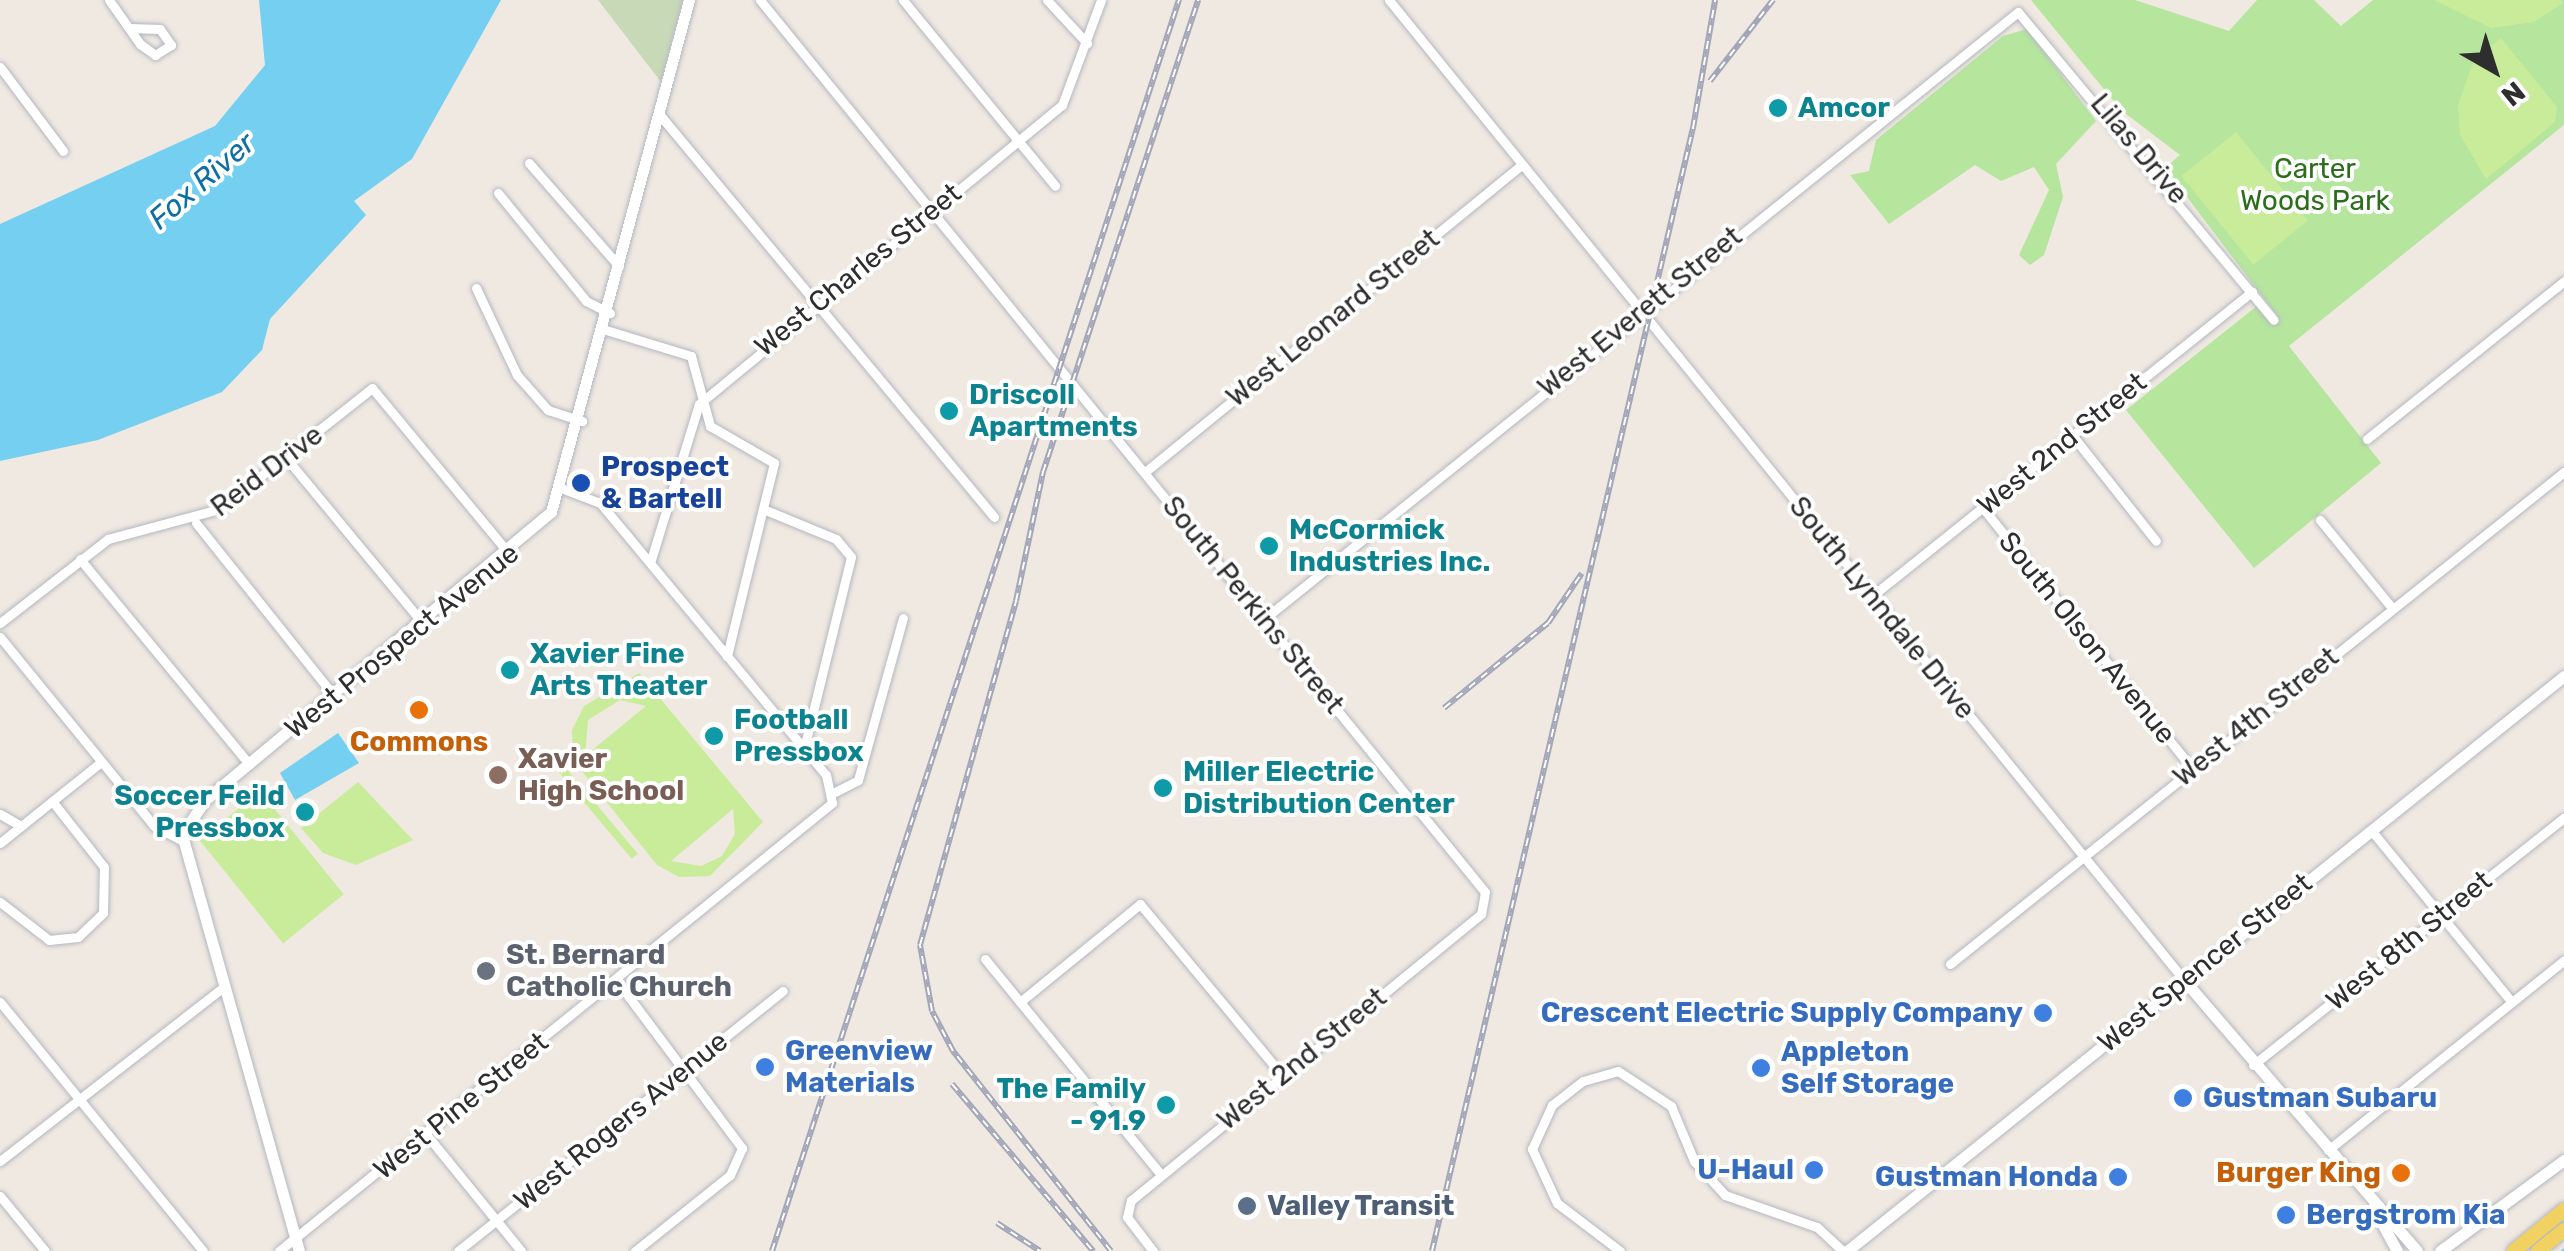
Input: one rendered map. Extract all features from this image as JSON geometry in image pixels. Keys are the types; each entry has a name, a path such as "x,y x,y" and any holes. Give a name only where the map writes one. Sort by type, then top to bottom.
{"main road":[{"path":"2514,1251 2564,1210"},
{"path":"2538,1251 2564,1230"}],"street":[{"path":"109,0 130,28"},
{"name":"West Prospect Avenue","path":"182,840 196,808 510,555 563,489 689,0"},
{"name":"South Perkins Street","path":"760,0 1482,887 1480,914"},
{"path":"902,0 1055,186"},
{"path":"1047,0 1087,43"},
{"name":"West Charles Street","path":"698,404 1067,99 1101,0"},
{"name":"South Lynndale Drive","path":"1389,0 2184,980 2378,1214 2417,1251"},
{"name":"Lilas Drive","path":"2022,11 2274,320"},
{"name":"West Everett Street","path":"1264,618 1640,310 2022,11"},
{"path":"0,67 63,151"},
{"path":"658,114 994,517"},
{"path":"530,164 622,267"},
{"name":"West Leonard Street","path":"1144,472 1522,164"},
{"path":"498,193 586,301 610,313"},
{"path":"2367,440 2564,281"},
{"path":"476,288 518,375 548,410 582,421"},
{"name":"West 2nd Street","path":"1872,596 2252,292"},
{"path":"606,330 691,356 698,404 650,563"},
{"name":"Reid Drive","path":"0,622 108,539 196,523 287,459 372,388 510,555"},
{"path":"698,404 716,431 770,456 768,511 727,656"},
{"path":"2072,435 2156,541"},
{"path":"287,459 424,624"},
{"name":"West 4th Street","path":"1950,964 2564,472"},
{"path":"563,489 596,499 804,749 833,793 858,780 903,618"},
{"name":"South Olson Avenue","path":"1982,508 2192,769"},
{"path":"768,511 836,539 851,557 804,749"},
{"path":"2320,520 2392,608"},
{"path":"196,523 334,696"},
{"path":"80,559 248,764"},
{"path":"0,637 154,826 182,840 220,989 297,1245"},
{"name":"West Spencer Street","path":"1845,1251 2564,676"},
{"path":"1,840 101,762"},
{"name":"West Pine Street","path":"280,1251 297,1245 426,1134 828,809 833,793"},
{"path":"0,902 49,940 78,937 103,914 104,867 52,801"},
{"path":"0,814 20,826"},
{"name":"West 8th Street","path":"2254,1065 2564,818"},
{"path":"2371,830 2512,1002"},
{"path":"1020,1002 1140,904 1282,1075"},
{"name":"West 2nd Street","path":"1152,1251 1127,1207 1161,1174 1480,914"},
{"path":"985,958 1161,1174"},
{"path":"2326,1152 2564,960"},
{"path":"617,982 736,1130 741,1156 730,1175 635,1251"},
{"path":"0,1160 220,989"},
{"name":"West Rogers Avenue","path":"458,1251 784,991"},
{"path":"0,1002 202,1251"},
{"path":"1620,1251 1557,1203 1532,1149 1552,1104 1583,1081 1618,1071 1671,1106 1716,1188 1817,1226 1845,1251"},
{"path":"426,1134 520,1251"},
{"path":"2440,1251 2564,1160"},
{"path":"0,1196 45,1251"},
{"name":"South Lynndale Drive","path":"2378,1214 2397,1251"}],"green space":[{"path":"598,0 683,0 661,82"},
{"name":"Carter Woods Park","path":"2031,0 2135,0 2229,31 2257,0 2314,0 2341,26 2373,0 2564,0 2564,125 2289,346 2381,463 2254,568 2126,410 2257,306 2271,323 2278,317 2165,168 2180,155 2121,110"},
{"path":"2434,0 2563,3 2534,22 2491,28"},
{"path":"2027,29 2096,121 2056,164 2063,197 2044,255 2030,265 2019,255 2049,190 2034,167 2001,181 1975,165 1889,224 1850,175 1869,171 1876,140 2003,36"},
{"path":"2501,38 2557,107 2555,122 2486,179 2460,135 2458,105 2474,60"},
{"path":"2236,132 2308,221 2253,265 2182,176"},
{"path":"639,673 763,822 710,876 679,877 657,865 573,760 572,730 584,706","holes":["620,700 646,706 585,756 588,720","733,809 735,834 722,856 701,866 671,861"]},
{"path":"560,761 638,854 632,859 554,766"},
{"path":"358,782 413,840 356,865 323,853 301,828"},
{"path":"260,791 344,894 283,943 199,840"}],"water":[{"name":"Fox River","path":"259,0 501,0 412,159 354,201 366,215 270,319 262,350 222,392 98,440 0,461 0,224 215,126 265,65"},
{"path":"338,733 359,763 295,800 280,773"}],"railway":[{"path":"772,1251 1179,0"},
{"path":"1111,1251 953,1051 932,1011 920,945 1016,601 1043,472 1198,0"},
{"path":"1432,1251 1693,128 1715,0"},
{"path":"1710,81 1773,0"},
{"path":"1444,708 1548,623 1582,573"},
{"path":"952,1084 1093,1251"},
{"path":"997,1223 1040,1251"}],"place":[{"name":"Amcor","path":"1778,108"},
{"name":"Driscoll Apartments","path":"949,411"},
{"name":"Prospect & Bartell","path":"581,483"},
{"name":"McCormick Industries Inc.","path":"1269,546"},
{"name":"Xavier Fine Arts Theater","path":"510,670"},
{"name":"Commons","path":"419,710"},
{"name":"Football Pressbox","path":"714,736"},
{"name":"Xavier High School","path":"498,775"},
{"name":"Miller Electric Distribution Center","path":"1163,788"},
{"name":"Soccer Feild Pressbox","path":"305,812"},
{"name":"St. Bernard Catholic Church","path":"486,971"},
{"name":"Crescent Electric Supply Company","path":"2043,1013"},
{"name":"Greenview Materials","path":"765,1067"},
{"name":"Appleton Self Storage","path":"1761,1068"},
{"name":"Gustman Subaru","path":"2183,1098"},
{"name":"The Family - 91.9","path":"1166,1105"},
{"name":"U-Haul","path":"1814,1170"},
{"name":"Burger King","path":"2401,1173"},
{"name":"Gustman Honda","path":"2118,1177"},
{"name":"Valley Transit","path":"1247,1206"},
{"name":"Bergstrom Kia","path":"2286,1215"}]}
